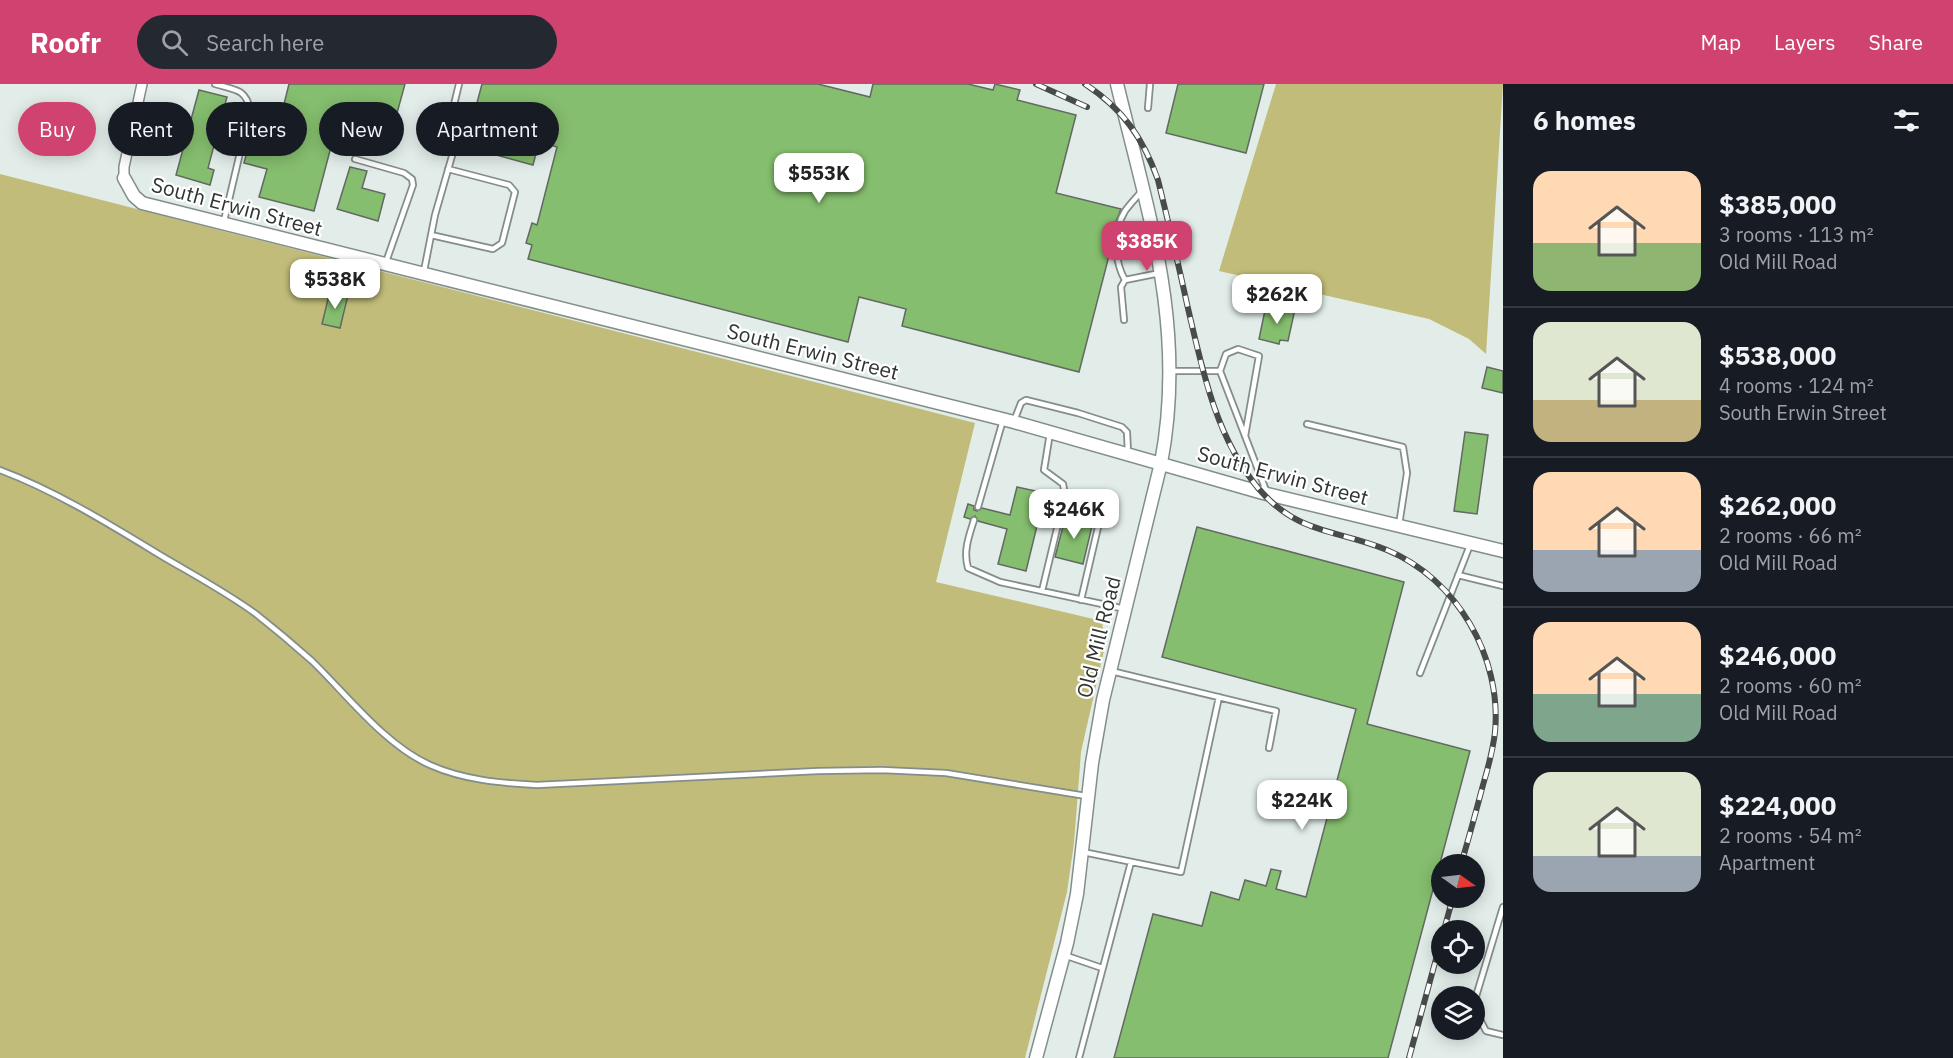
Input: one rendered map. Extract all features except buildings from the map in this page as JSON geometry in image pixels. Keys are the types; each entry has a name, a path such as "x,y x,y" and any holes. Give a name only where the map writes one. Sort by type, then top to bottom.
{"street":[{"path":"124,178 124,167 142,84"},
{"name":"Old Mill Road","path":"1036,1058 1064,955 1077,894 1097,732 1109,670 1161,463 1167,427 1171,371 1168,318 1162,273 1117,84"},
{"name":"South Erwin Street","path":"124,178 134,196 142,203 1008,420 1268,494 1503,551"}],"lane":[{"path":"215,84 242,92 248,99 250,110 223,224"},
{"path":"423,274 454,149 451,117 459,84"},
{"path":"1148,108 1150,84"},
{"path":"355,159 404,172 412,179 413,185 386,264"},
{"path":"431,235 494,249 502,243 515,192 509,185 448,169"},
{"path":"1125,280 1120,267 1118,231 1125,212 1143,190"},
{"path":"1124,320 1121,287 1125,280 1162,273"},
{"path":"1245,437 1259,356 1238,349 1226,354 1220,371 1245,437 1268,494"},
{"path":"1171,371 1220,371"},
{"path":"978,507 1008,420 1026,400 1078,412 1122,427 1127,432 1128,453"},
{"path":"1306,424 1403,447 1407,473 1399,525"},
{"path":"1042,591 1065,495 1063,484 1044,470 1050,432"},
{"path":"0,470 41,488 106,522 213,586 247,609 311,661 367,718 407,752 429,765 452,773 493,782 537,785 882,770 946,774 1088,796"},
{"path":"1065,495 1094,506 1098,514 1099,524 1081,600"},
{"path":"974,520 967,540 965,559 968,567 1000,582 1125,609"},
{"path":"1420,673 1471,543"},
{"path":"1458,575 1503,586"},
{"path":"1109,670 1276,711 1269,748"},
{"path":"1083,852 1181,872 1219,697"},
{"path":"1079,1058 1131,862"},
{"path":"1479,986 1503,907"},
{"path":"1064,955 1102,968"},
{"path":"1485,1029 1503,1035"}],"shaded area":[{"path":"1276,84 1503,84 1486,354 1469,339 1429,319 1219,271"},
{"path":"0,174 975,423 936,582 1102,621 1105,646 1081,752 1074,843 1067,892 1025,1058 0,1058"}],"railway":[{"path":"1036,84 1087,107"},
{"path":"1085,84 1121,114 1146,151 1152,165 1158,180 1205,377 1221,424 1243,468 1258,488 1288,515 1318,529 1387,550 1412,563 1434,580 1454,601 1470,624 1491,676 1495,704 1495,732 1464,854"},
{"path":"1447,920 1450,908"},
{"path":"1409,1058 1432,974"}]}
